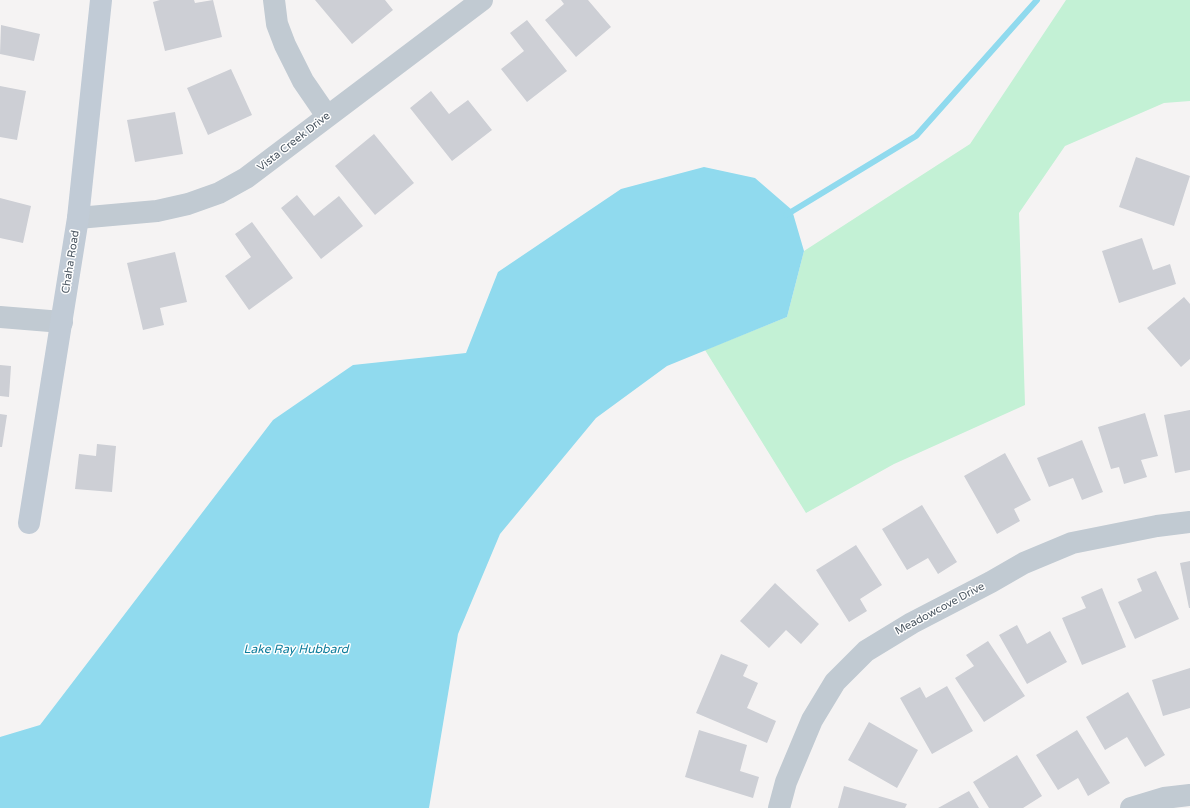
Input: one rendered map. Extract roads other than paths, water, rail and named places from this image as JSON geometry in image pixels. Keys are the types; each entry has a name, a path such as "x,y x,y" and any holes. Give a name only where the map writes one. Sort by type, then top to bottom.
{"street":[{"name":"Chaha Road","path":"29,523 78,218 101,0"},
{"path":"274,0 277,24 285,45 303,81 327,116"},
{"name":"Vista Creek Drive","path":"78,218 157,211 188,204 219,193 246,178 482,0"},
{"path":"0,317 62,322"},
{"name":"Meadowcove Drive","path":"779,808 786,782 812,720 835,682 866,651 912,623 1024,563 1072,544 1157,526 1190,522"},
{"path":"1132,808 1164,798 1190,795"}],"water":[{"name":"Lake Ray Hubbard","path":"704,167 755,178 792,210 804,251 787,317 667,366 596,418 500,534 458,634 429,808 0,808 0,737 40,725 273,420 353,365 466,353 498,272 621,189"}],"waterway":[{"path":"786,215 916,136 1037,0"}]}
